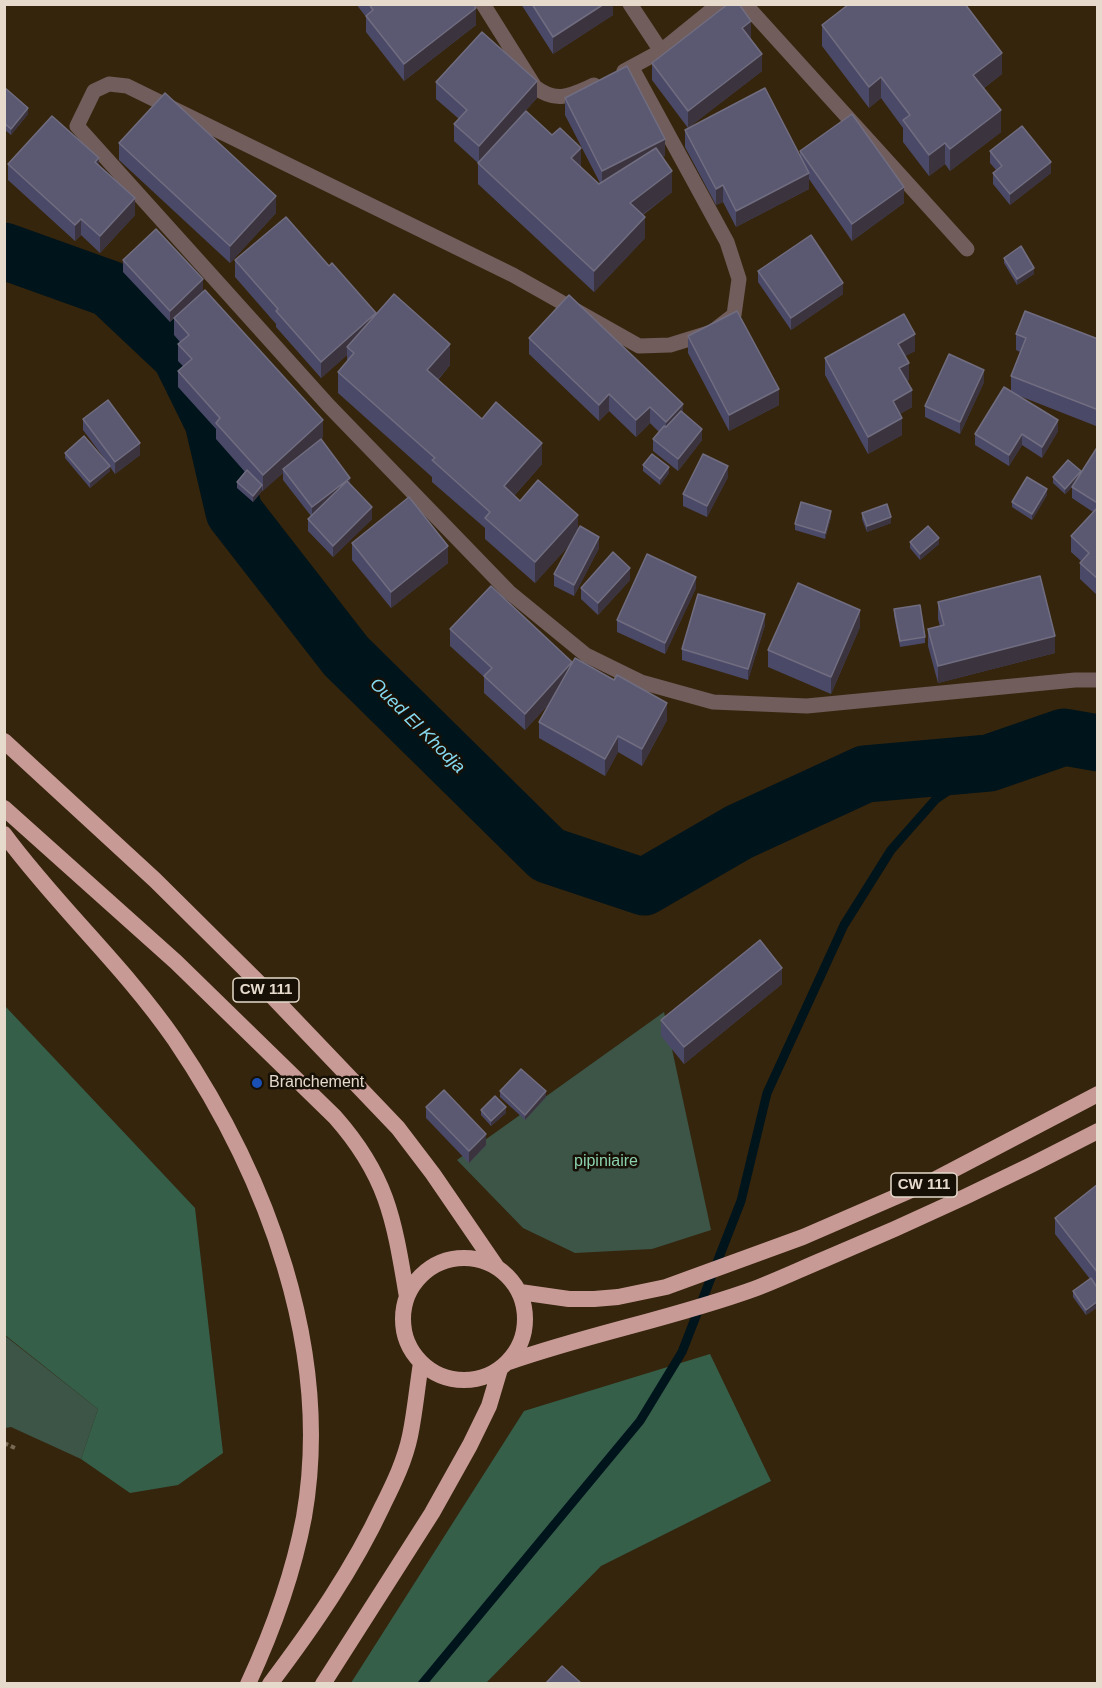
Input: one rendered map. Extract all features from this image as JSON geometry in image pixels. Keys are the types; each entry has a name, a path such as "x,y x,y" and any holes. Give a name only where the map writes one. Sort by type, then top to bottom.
{"highway":[{"name":"CW 111","path":"4,741 172,897 269,993 398,1128 433,1174 496,1266"},
{"name":"CW 111","path":"4,808 176,962 335,1116 353,1137 381,1185 391,1211 407,1297"},
{"path":"4,834 138,992 174,1039 205,1088 233,1138 258,1191 294,1302 305,1359 310,1411 310,1464 304,1515 293,1567 277,1617 248,1683"},
{"name":"CW 111","path":"520,1292 569,1299 594,1299 643,1293 666,1287 803,1237 930,1182 1098,1094"},
{"name":"CW 111","path":"504,1365 573,1341 671,1315 753,1289 911,1223 1013,1175 1098,1131"},
{"path":"323,1683 443,1494 489,1407 504,1365 519,1346 525,1329 525,1310 520,1292 510,1277 496,1266 476,1258 454,1258 434,1265 418,1278 407,1297 403,1314 404,1332 410,1349 421,1364 438,1375 459,1381 480,1378 504,1365"},
{"path":"270,1683 333,1595 364,1544 395,1481 410,1437 421,1364"}],"street":[{"path":"483,4 535,87 545,94 565,97 632,68 661,51 719,4"},
{"path":"630,4 661,51"},
{"path":"744,4 967,249"},
{"path":"632,68 727,242 739,279 734,315 712,332 670,345 639,346 513,275 127,86 109,84 94,91 77,126 329,406 509,592 586,655 641,682 713,702 807,706 1075,680 1098,680"}],"path":[{"path":"4,1443 15,1448"}],"green space":[{"path":"5,1006 195,1208 223,1453 178,1485 130,1493 81,1459 98,1409 5,1335"},
{"name":"pipiniaire","path":"664,1012 711,1230 652,1249 575,1253 523,1228 457,1160"},
{"path":"4,1335 98,1409 81,1459 11,1427 5,1428"},
{"path":"710,1354 771,1481 601,1566 486,1683 351,1683 524,1411"}],"building":[{"path":"369,4 473,4 476,8 404,64 366,16 373,10"},
{"path":"532,4 604,4 553,37"},
{"path":"728,4 739,4 751,21 742,28 762,54 688,111 652,63"},
{"path":"849,4 965,4 1002,53 973,75 1001,110 950,149 945,143 929,155 903,120 910,115 881,77 869,87 822,25"},
{"path":"482,32 537,81 479,146 454,124 467,110 436,82"},
{"path":"627,66 665,139 602,171 565,98"},
{"path":"4,87 28,108 11,129 4,123"},
{"path":"765,88 809,173 736,211 723,185 716,189 685,130"},
{"path":"165,93 276,196 230,246 119,143"},
{"path":"526,111 552,135 560,128 581,148 571,158 599,184 656,148 672,171 630,203 645,217 594,271 478,163"},
{"path":"852,114 904,187 852,224 800,151"},
{"path":"52,116 99,158 95,162 135,198 100,236 81,219 75,225 8,164"},
{"path":"1022,126 1051,162 1010,194 993,173 1002,166 990,151"},
{"path":"286,217 329,266 332,263 376,313 321,362 235,260"},
{"path":"156,229 203,279 170,311 123,260"},
{"path":"811,235 843,283 791,318 758,271"},
{"path":"1021,246 1034,268 1017,279 1004,258"},
{"path":"205,290 323,420 263,475 216,423 220,418 178,371 192,359 178,344 189,335 174,318"},
{"path":"394,294 450,344 427,370 482,419 496,402 542,443 504,486 520,501 538,480 578,515 535,562 485,518 490,512 432,460 435,458 338,372 354,353 347,347"},
{"path":"569,295 683,404 666,422 650,407 636,420 609,394 599,405 529,338"},
{"path":"737,311 779,389 729,415 688,336"},
{"path":"1025,311 1098,339 1098,406 1096,409 1011,376 1026,338 1016,334"},
{"path":"904,314 915,334 898,344 909,363 899,368 912,390 893,401 902,418 868,437 825,358"},
{"path":"949,354 984,370 960,422 925,406"},
{"path":"1004,387 1058,420 1042,447 1022,434 1009,455 975,434"},
{"path":"108,400 140,443 115,462 83,419"},
{"path":"681,411 702,429 678,459 653,439"},
{"path":"84,436 110,466 90,482 65,453"},
{"path":"321,439 350,478 312,507 283,469"},
{"path":"1098,446 1098,500 1096,502 1072,487"},
{"path":"652,454 669,467 660,479 643,465"},
{"path":"703,454 728,466 707,506 683,494"},
{"path":"1068,460 1081,471 1065,489 1053,477"},
{"path":"247,470 262,485 253,496 237,482"},
{"path":"1027,477 1047,489 1032,514 1012,502"},
{"path":"347,481 372,507 333,546 308,519"},
{"path":"409,497 448,546 391,592 352,543"},
{"path":"801,502 831,511 825,533 795,524"},
{"path":"887,504 891,517 867,526 862,513"},
{"path":"1098,507 1098,579 1080,563 1089,553 1071,536"},
{"path":"580,526 599,537 574,585 554,574"},
{"path":"928,526 939,538 920,554 910,542"},
{"path":"613,552 630,568 598,603 581,588"},
{"path":"647,554 696,577 665,643 617,620"},
{"path":"1040,576 1055,636 938,666 928,629 944,625 938,602"},
{"path":"798,583 860,610 831,677 768,650"},
{"path":"491,586 572,662 525,714 484,676 492,668 450,629"},
{"path":"698,594 765,614 748,669 682,649"},
{"path":"920,605 925,637 900,641 894,609"},
{"path":"575,658 614,680 617,675 667,703 642,749 618,736 605,759 539,722"},
{"path":"760,940 782,968 684,1047 661,1020"},
{"path":"521,1069 546,1091 525,1115 500,1091"},
{"path":"444,1090 486,1134 469,1151 426,1107"},
{"path":"495,1096 506,1107 491,1121 481,1110"},
{"path":"1098,1184 1098,1273 1055,1218"},
{"path":"1091,1278 1098,1289 1098,1301 1086,1310 1073,1291"},
{"path":"562,1666 581,1683 546,1683"}],"waterway":[{"name":"Oued El Khodja","path":"4,251 110,289 180,355 213,422 234,512 346,656 548,855 644,887 739,832 865,774 989,763 1064,737 1098,743"},
{"path":"422,1684 640,1421 682,1352 741,1201 767,1093 844,925 891,850 936,799 989,763"}],"place":[{"name":"Branchement","path":"257,1083"}]}
